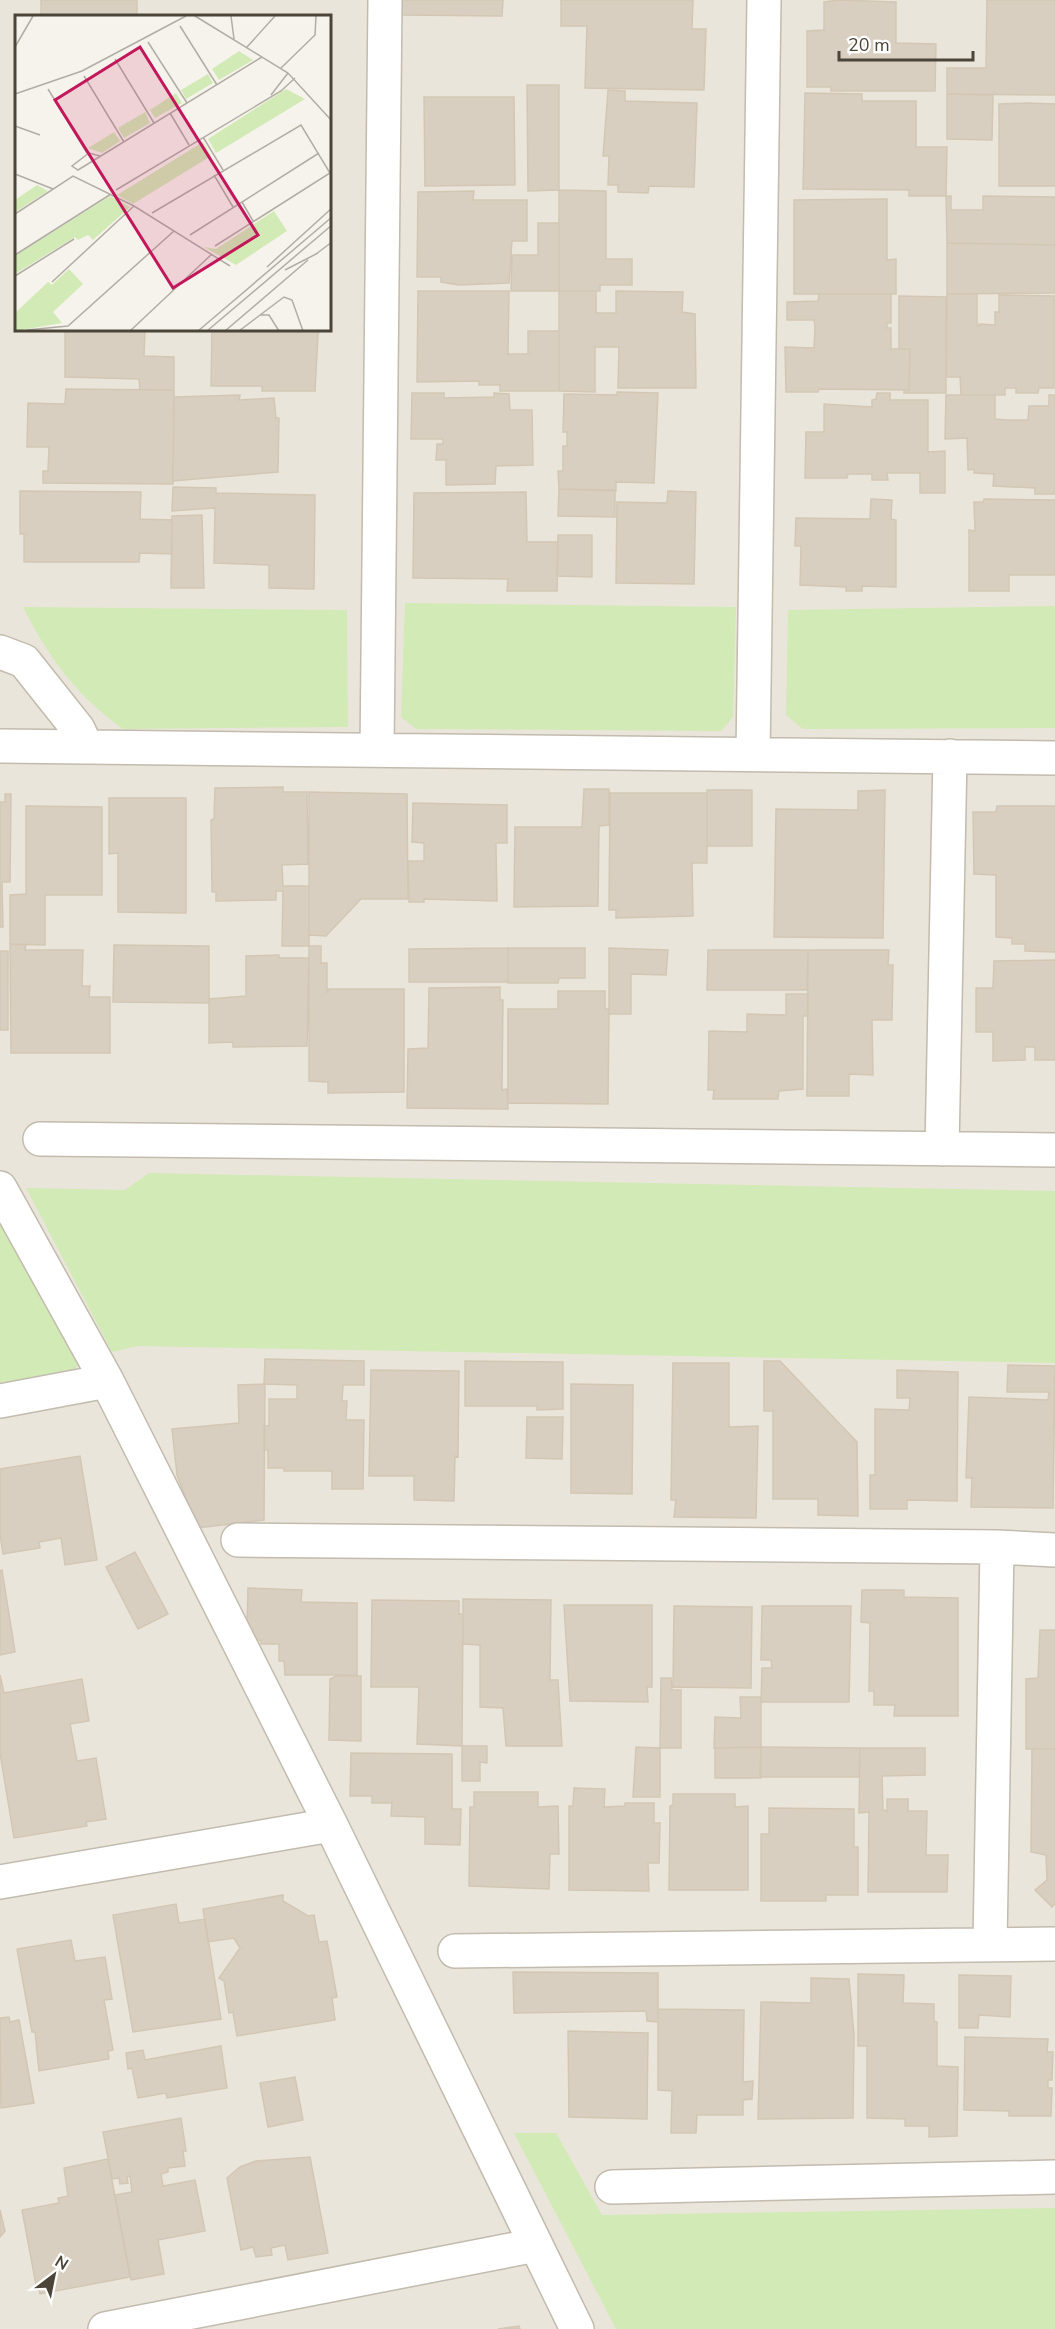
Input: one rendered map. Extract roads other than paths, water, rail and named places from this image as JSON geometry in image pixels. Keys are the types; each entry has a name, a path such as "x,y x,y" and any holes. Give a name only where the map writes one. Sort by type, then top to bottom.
{"street":[{"path":"376,750 385,0"},
{"path":"753,754 764,0"},
{"path":"0,652 24,662 78,729 86,746"},
{"path":"0,746 1055,758"},
{"path":"942,1149 950,756"},
{"path":"40,1139 1055,1150"},
{"path":"0,1188 107,1381 331,1825 577,2329"},
{"path":"0,1401 107,1381"},
{"path":"238,1540 997,1547 1055,1550"},
{"path":"990,1943 997,1547"},
{"path":"0,1882 331,1825"},
{"path":"455,1951 1055,1944"},
{"path":"612,2187 1055,2177"},
{"path":"105,2329 536,2245"}]}
